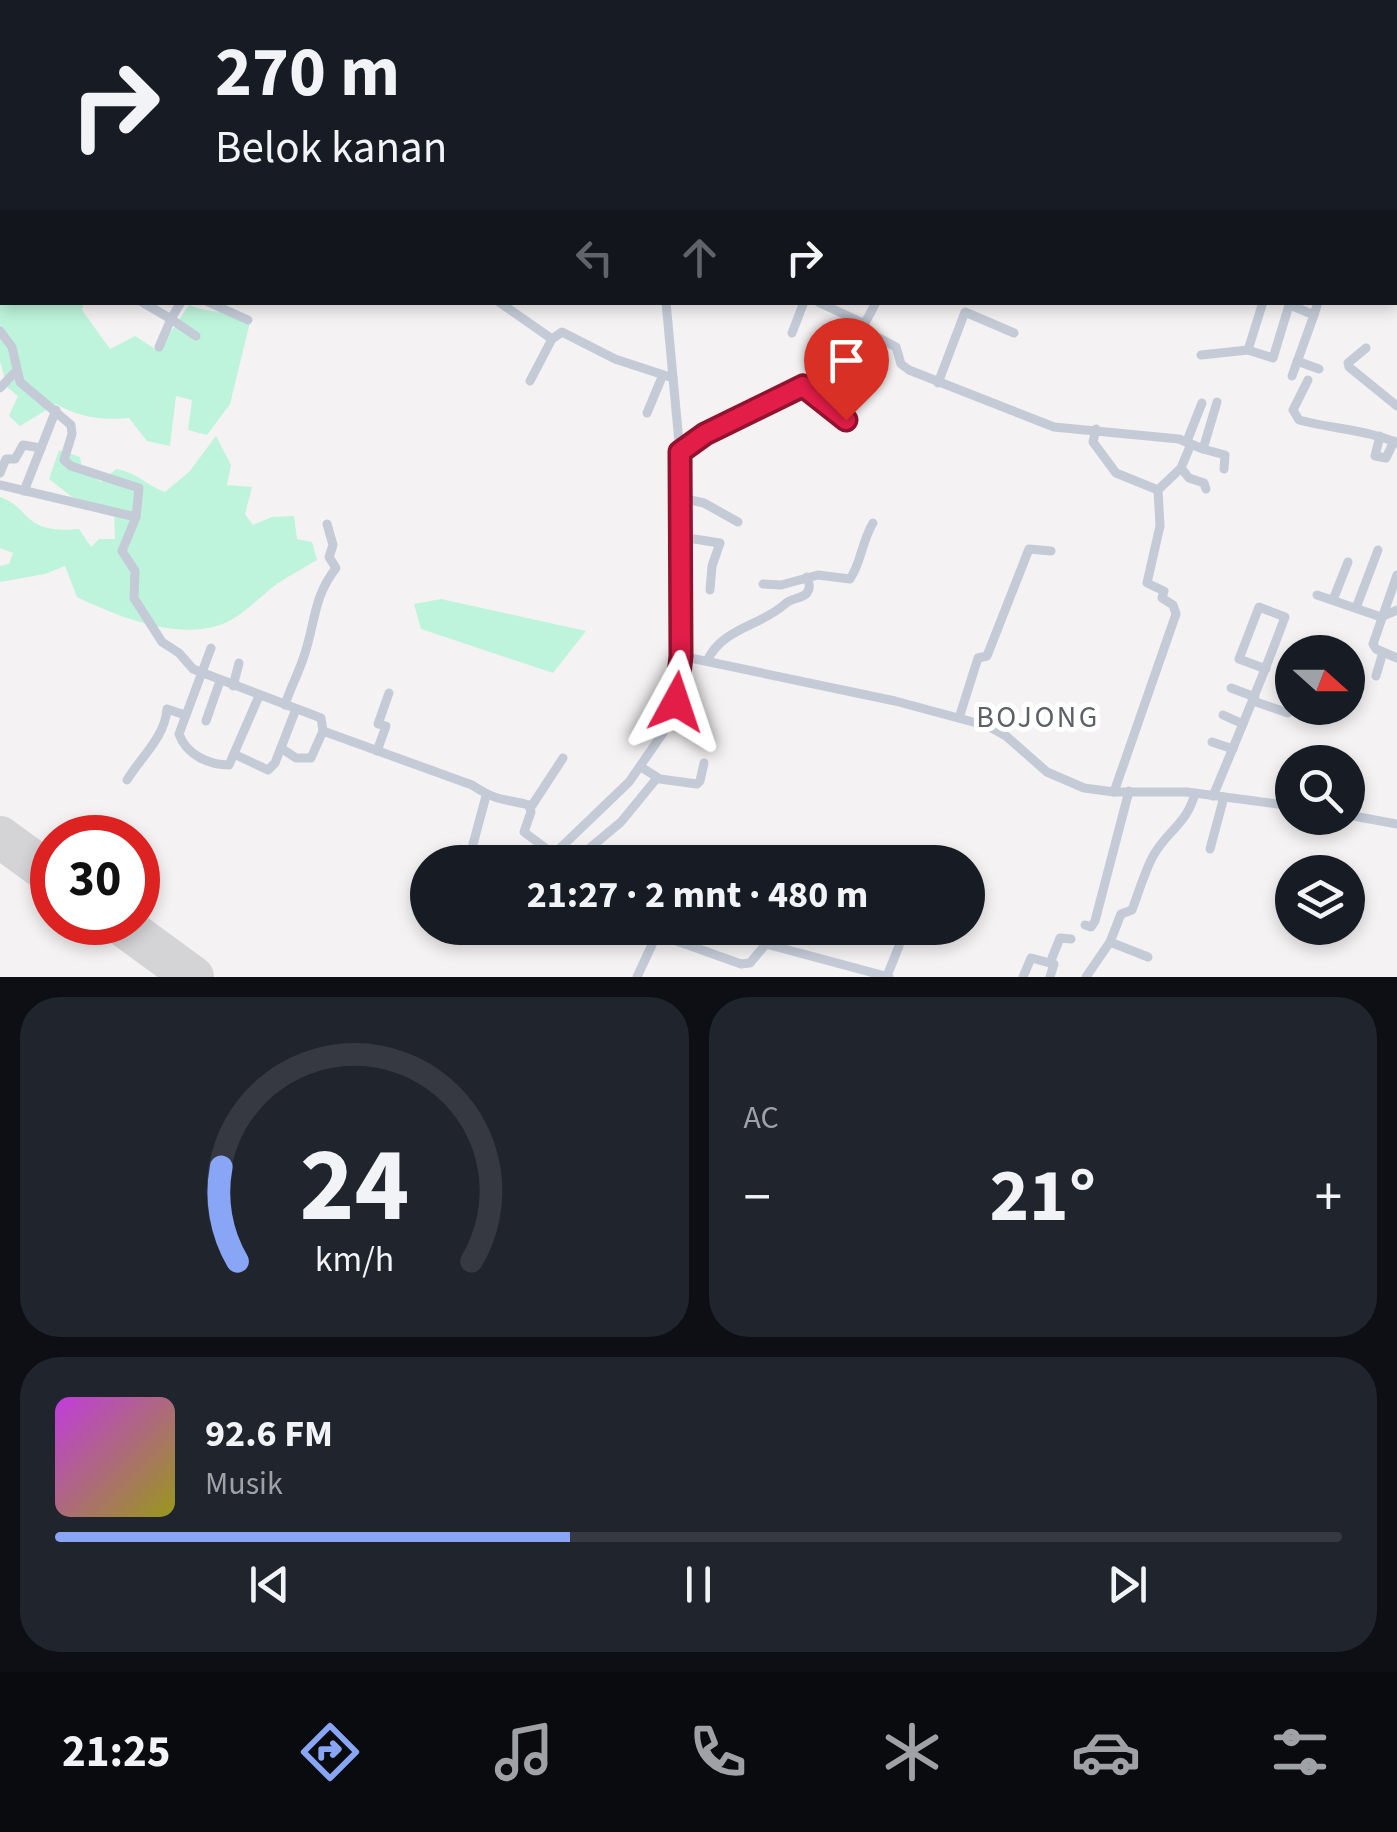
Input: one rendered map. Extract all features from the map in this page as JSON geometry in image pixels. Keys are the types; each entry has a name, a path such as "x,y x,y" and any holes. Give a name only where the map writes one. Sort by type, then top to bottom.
{"street":[{"path":"147,305 196,336"},
{"path":"159,347 179,305"},
{"path":"215,305 248,320"},
{"path":"503,305 552,339"},
{"path":"564,845 630,782 672,714 681,656 681,498 680,452 668,377 666,305"},
{"path":"792,333 803,305"},
{"path":"824,305 896,347 905,368 938,383 1050,426 1189,442 1224,456 1224,469"},
{"path":"680,452 705,434 803,386 840,359 874,305"},
{"path":"1248,350 1262,305"},
{"path":"1201,356 1248,350 1273,358 1290,305"},
{"path":"1292,305 1314,314"},
{"path":"1292,376 1317,305"},
{"path":"938,383 965,312 1014,333"},
{"path":"0,331 12,347 20,382 73,429 64,460 71,466 136,485 141,494 122,548 135,574 134,598 162,642 202,674 322,718 323,730 311,758 296,758 281,748"},
{"path":"530,381 552,339 563,332 615,359 668,377"},
{"path":"1366,348 1348,365 1396,404"},
{"path":"1297,360 1319,368"},
{"path":"0,388 16,371"},
{"path":"646,414 668,377"},
{"path":"1308,380 1293,410 1296,417 1380,436 1395,442 1386,458 1376,456 1380,436"},
{"path":"803,386 846,420"},
{"path":"1203,449 1217,402"},
{"path":"1114,792 1176,614 1162,598 1164,590 1147,583 1160,526 1158,490 1181,468 1202,403"},
{"path":"24,491 56,410"},
{"path":"1096,429 1093,442 1116,473 1158,490"},
{"path":"0,472 6,459 15,459 23,445 41,448"},
{"path":"1181,468 1191,479 1204,483 1206,489"},
{"path":"0,485 136,517"},
{"path":"681,498 704,503 738,522"},
{"path":"763,584 799,582 808,576 850,579 873,523"},
{"path":"284,704 305,654 316,603 336,567 329,558 333,544 328,524"},
{"path":"681,537 720,543 712,566 710,590"},
{"path":"959,718 978,658 986,656 1028,549 1051,551"},
{"path":"1356,608 1378,550"},
{"path":"1333,600 1348,562"},
{"path":"1397,574 1373,644 1397,658"},
{"path":"707,661 721,640 776,614 788,601 804,595 809,588 808,576"},
{"path":"1317,595 1381,617 1397,610"},
{"path":"1210,849 1219,796 1233,749 1266,669 1285,617 1259,607 1240,659 1266,669"},
{"path":"211,648 179,738 190,752 226,766 259,696"},
{"path":"1376,676 1383,652"},
{"path":"681,656 959,718 1002,733 1038,766 1070,784 1114,792 1195,793 1275,804"},
{"path":"233,686 239,663"},
{"path":"206,720 220,682"},
{"path":"1231,688 1275,708"},
{"path":"377,752 386,726 378,724 390,693"},
{"path":"127,780 158,738 167,709 185,715"},
{"path":"234,754 268,770 275,763 296,709"},
{"path":"1223,716 1244,724"},
{"path":"323,730 472,785 486,796 531,808"},
{"path":"1212,742 1233,749"},
{"path":"540,845 524,832 531,808 563,758"},
{"path":"642,767 657,778 699,784 704,763"},
{"path":"593,845 621,822 657,778"},
{"path":"1085,926 1094,924 1129,791"},
{"path":"1086,977 1110,942 1122,914 1132,910 1155,854 1170,832 1187,817 1195,793"},
{"path":"473,845 486,796"},
{"path":"1365,818 1396,821"},
{"path":"1091,883 1105,885"},
{"path":"1050,963 1060,938 1071,939"},
{"path":"1110,942 1148,956"},
{"path":"637,977 651,945"},
{"path":"687,945 741,964 750,962 765,945"},
{"path":"770,945 888,977 899,946"},
{"path":"1023,977 1030,958 1054,965 1050,977"}],"green space":[{"path":"0,305 83,305 82,310 110,349 135,336 158,351 189,305 251,318 230,404 207,435 188,430 192,400 176,396 170,446 147,441 129,418 91,417 56,404 20,426 9,416 18,396 7,387 0,361"},
{"path":"216,436 231,465 227,485 252,487 245,514 253,525 272,517 294,516 297,539 312,542 317,560 277,584 235,617 203,629 147,624 77,597 65,566 0,582 0,566 9,564 13,553 0,548 0,497 40,526 79,529 91,547 99,539 115,539 114,510 72,497 49,479 59,450 80,457 82,468 101,482 116,469 165,492 189,472"},
{"path":"441,599 586,631 553,673 421,629 414,604"}],"runway":[{"path":"0,837 30,859"},
{"path":"149,945 193,977"}],"district":[{"name":"BOJONG","path":"1038,717"}],"route":[{"path":"676,702 681,656 680,452 705,434 803,386 846,420"}]}
